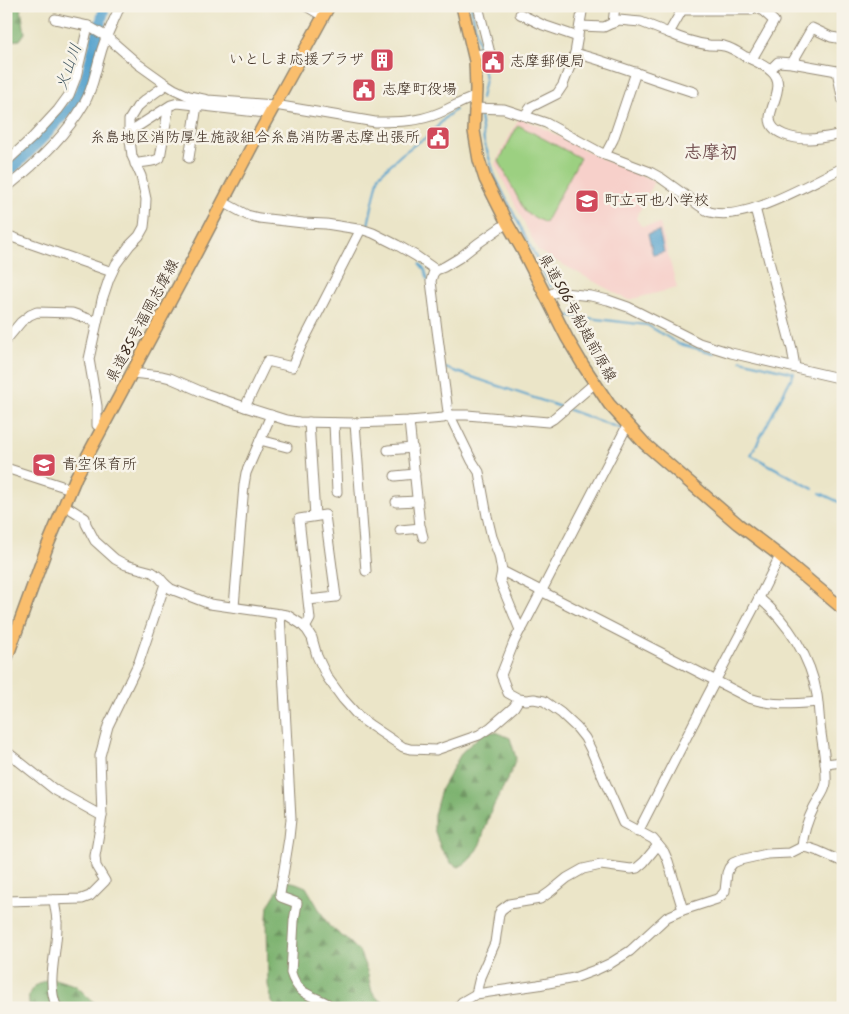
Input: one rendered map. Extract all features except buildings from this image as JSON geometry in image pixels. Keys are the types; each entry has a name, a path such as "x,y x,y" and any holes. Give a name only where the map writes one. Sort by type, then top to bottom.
{"main road":[{"name":"県道506号船越前原線","path":"462,6 475,61 474,131 479,160 485,179 567,338 595,384 625,430 645,444 697,490 843,609"},
{"name":"県道85号福岡志摩線","path":"6,660 70,489 326,11"}],"street":[{"path":"6,188 44,155 67,129 85,103 97,71 106,36 120,6"},
{"path":"306,6 326,11"},
{"path":"474,55 490,54 478,6"},
{"path":"525,115 531,107 560,90 575,53 583,6"},
{"path":"613,23 615,6"},
{"path":"672,6 682,10 751,10 753,6 763,11 774,21 752,58"},
{"path":"669,33 682,10"},
{"path":"520,14 542,25 578,37"},
{"path":"54,19 90,27 106,36 138,64 174,89 189,96 208,100 275,105 376,122 417,120 475,102 525,115 546,123 605,155 650,172 711,212 734,213 755,208 843,168"},
{"path":"580,26 604,27 619,20 641,22 683,40 722,45 737,51 752,58 770,70 776,77 779,85 770,118 776,130 797,138 810,139 843,134"},
{"path":"6,162 33,137 69,95 76,78 90,27"},
{"path":"792,63 812,28 831,37 843,39"},
{"path":"575,53 694,92"},
{"path":"770,70 778,62 840,72 843,101"},
{"path":"605,155 613,140 636,72"},
{"path":"102,427 97,425 97,406 89,359 102,300 112,272 121,256 139,236 144,227 146,199 141,176 132,156 129,120 137,107 166,84"},
{"path":"129,132 171,105 178,104 265,113 269,115"},
{"path":"189,158 197,105"},
{"path":"136,164 156,161 160,158 168,111 166,108"},
{"path":"223,202 247,215 259,218 326,224 372,233 397,245 436,270"},
{"path":"755,208 795,367"},
{"path":"507,223 459,258 436,270 432,281 448,412 472,462 479,472 492,537 499,555 502,571 500,581 520,630"},
{"path":"245,407 267,361 292,367 361,230"},
{"path":"6,234 112,272"},
{"path":"546,297 554,292 608,300 628,307 699,343 731,353 843,379"},
{"path":"6,340 21,322 37,312 72,313 98,322"},
{"path":"131,373 170,378 208,394 286,420 334,423 409,421 467,415 548,422 595,384"},
{"path":"97,406 114,406"},
{"path":"234,607 246,473 271,415"},
{"path":"409,421 423,537"},
{"path":"309,422 315,516"},
{"path":"334,423 337,492"},
{"path":"356,423 366,571"},
{"path":"625,430 520,630 501,675 508,693 520,699 544,701 561,713 585,738 623,823 653,839 664,852 683,910"},
{"path":"260,440 287,447"},
{"path":"388,450 413,448"},
{"path":"6,468 70,489"},
{"path":"395,476 415,474"},
{"path":"396,502 418,500"},
{"path":"64,505 85,518 95,541 115,560 152,572 171,589 210,604 287,615 301,624 312,638 317,656 327,677 343,699 360,718 403,747 436,750 459,743 492,727 520,699"},
{"path":"305,628 310,620 299,519 325,515 336,597 308,600"},
{"path":"400,530 421,528"},
{"path":"638,832 780,556"},
{"path":"502,571 749,698 780,705 818,702"},
{"path":"6,901 82,899 90,896 105,881 96,866 95,856 102,816 100,756 113,713 139,662 165,584"},
{"path":"759,598 792,632 813,678 818,702 826,784 809,818 802,839 802,847"},
{"path":"280,614 291,819 290,838 280,894 281,898 297,903 291,959 293,981 310,997 334,1008"},
{"path":"6,751 56,790 102,816"},
{"path":"825,764 843,762"},
{"path":"476,994 480,977 493,950 499,914 505,906 540,899 567,878 584,869 601,865 637,868 658,845"},
{"path":"457,1008 462,1002 476,994 574,978 598,970 630,951 667,917 722,896 725,891 729,868 733,863 767,854 790,853 802,847 818,851 843,862"},
{"path":"54,900 57,923 52,993 57,1008"},
{"path":"839,1008 843,1007"}],"shaded area":[{"path":"519,118 537,125 606,161 654,181 636,218 641,226 660,224 677,288 628,300 538,251 495,164"}],"green space":[{"path":"6,6 19,6 21,9 25,33 20,40 6,40"},
{"path":"518,125 580,158 545,223 525,212 499,161"},
{"path":"484,732 496,732 510,738 516,758 491,811 480,844 473,856 459,867 451,863 441,849 434,829 434,815 441,789 462,752"},
{"path":"288,881 306,887 329,926 351,943 360,953 372,992 378,999 394,1008 276,1008 272,1002 268,985 268,906 282,883"},
{"path":"51,978 75,985 100,1008 30,1008 29,997 32,989 41,982"}],"water":[{"path":"659,231 664,252 653,255 648,234"}],"waterway":[{"name":"火山川","path":"6,172 13,168 71,107 84,84 105,6"},
{"path":"471,6 480,51"},
{"path":"481,56 485,79 481,98"},
{"path":"368,225 379,175 402,154 429,136 455,110"},
{"path":"480,117 484,141 495,177 551,287"},
{"path":"420,264 425,270 428,280"},
{"path":"555,299 563,315 647,325 679,344 714,353"},
{"path":"741,360 794,373 751,455 813,489"},
{"path":"445,368 561,407"},
{"path":"569,410 622,429"},
{"path":"820,493 843,504"}],"place":[{"name":"いとしま応援プラザ","path":"382,60"},
{"name":"志摩郵便局","path":"493,62"},
{"name":"志摩町役場","path":"364,90"},
{"name":"糸島地区消防厚生施設組合糸島消防署志摩出張所","path":"438,138"},
{"name":"町立可也小学校","path":"587,201"},
{"name":"青空保育所","path":"44,465"}],"district":[{"name":"志摩初","path":"711,153"}]}
